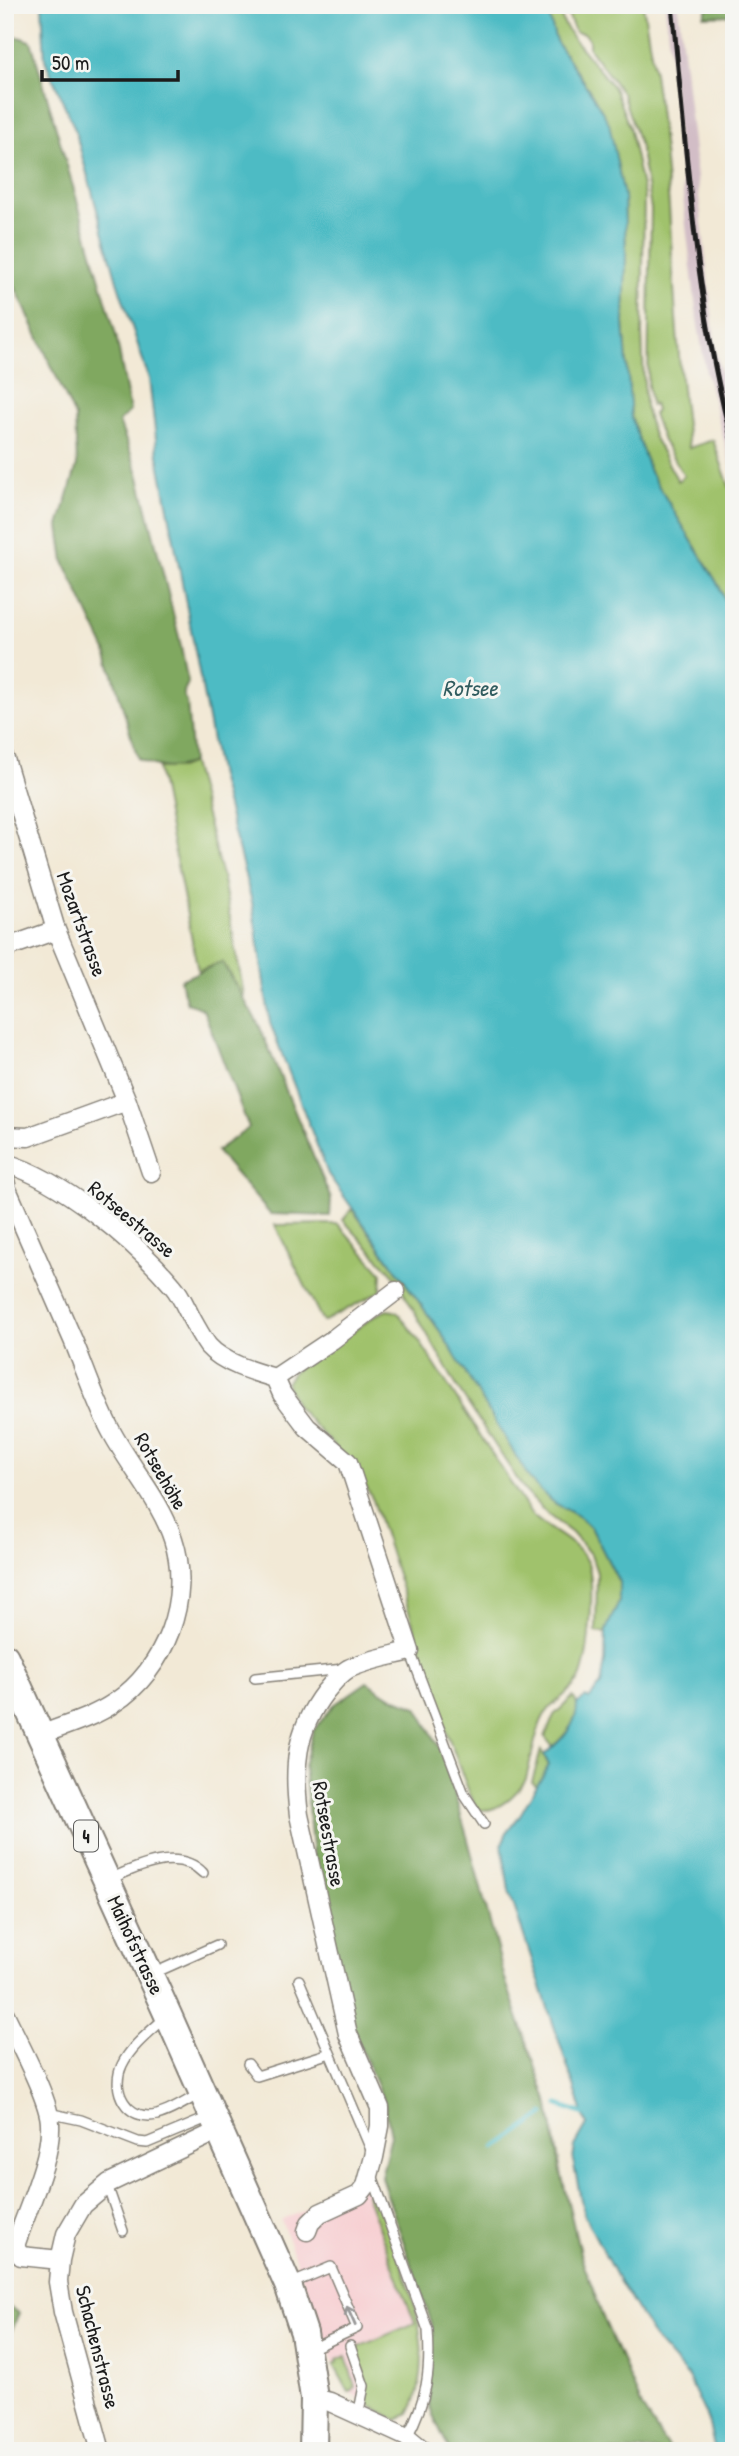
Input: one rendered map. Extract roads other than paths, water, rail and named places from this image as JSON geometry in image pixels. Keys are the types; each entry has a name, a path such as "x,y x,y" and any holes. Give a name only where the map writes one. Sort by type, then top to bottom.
{"main road":[{"name":"Maihofstrasse","path":"5,1657 288,2285"},
{"name":"4","path":"288,2285 307,2351 314,2398 313,2451"}],"street":[{"name":"Mozartstrasse","path":"5,759 56,930 127,1101 151,1172"},
{"path":"5,948 56,930"},
{"path":"5,1136 28,1137 127,1101"},
{"name":"Rotseestrasse","path":"5,1163 26,1169 57,1186 125,1238 155,1265 176,1289 207,1345 216,1353 260,1374 275,1378"},
{"name":"Rotseehöhe","path":"5,1180 110,1429 160,1511 173,1540 179,1574 175,1613 164,1650 139,1681 115,1703 41,1735"},
{"path":"396,1291 332,1340 275,1378 282,1394 307,1427 348,1462 410,1651"},
{"name":"Rotseestrasse","path":"307,2231 310,2223 320,2213 359,2195 366,2186 380,2126 380,2108 348,2034 299,1815 295,1784 298,1748 313,1708 337,1677 349,1669 410,1651"},
{"path":"5,2014 51,2121 45,2161 16,2249 21,2256 60,2260"},
{"name":"Schachenstrasse","path":"101,2451 63,2312 58,2282 60,2260 69,2227 83,2205 107,2185 212,2112"},
{"path":"314,2398 330,2402 407,2437 424,2451"}],"lane":[{"path":"410,1651 464,1794 484,1824"},
{"path":"256,1678 349,1669"},
{"path":"106,1881 135,1868 169,1860 193,1863 203,1873"},
{"path":"150,1975 217,1945"},
{"path":"299,1980 373,2165 428,2330 428,2382 422,2407 407,2437"},
{"path":"168,2015 123,2063 117,2078 118,2093 133,2112 144,2115 156,2115 180,2105 212,2112"},
{"path":"248,2064 257,2076 330,2053"},
{"path":"48,2113 81,2120 147,2143 212,2112"},
{"path":"107,2185 122,2231"},
{"path":"288,2285 331,2267 357,2328 307,2351"},
{"path":"350,2347 364,2386 358,2416"}],"water":[{"name":"Rotsee","path":"42,5 546,5 556,41 609,123 624,196 624,323 631,417 650,472 719,586 734,623 734,2451 715,2451 708,2420 687,2375 654,2338 615,2274 584,2215 573,2160 575,2146 587,2125 509,1891 502,1844 549,1765 544,1755 571,1726 577,1704 586,1697 589,1699 601,1685 606,1630 619,1601 619,1582 592,1529 580,1517 551,1501 531,1481 442,1334 328,1174 270,1023 252,902 218,772 158,456 149,379 117,281 74,127 45,60"}],"waterway":[{"path":"559,2105 584,2114"},
{"path":"495,2148 545,2114"},
{"path":"5,2312 7,2308"}],"railway":[{"path":"672,5 701,284 734,449"}]}
